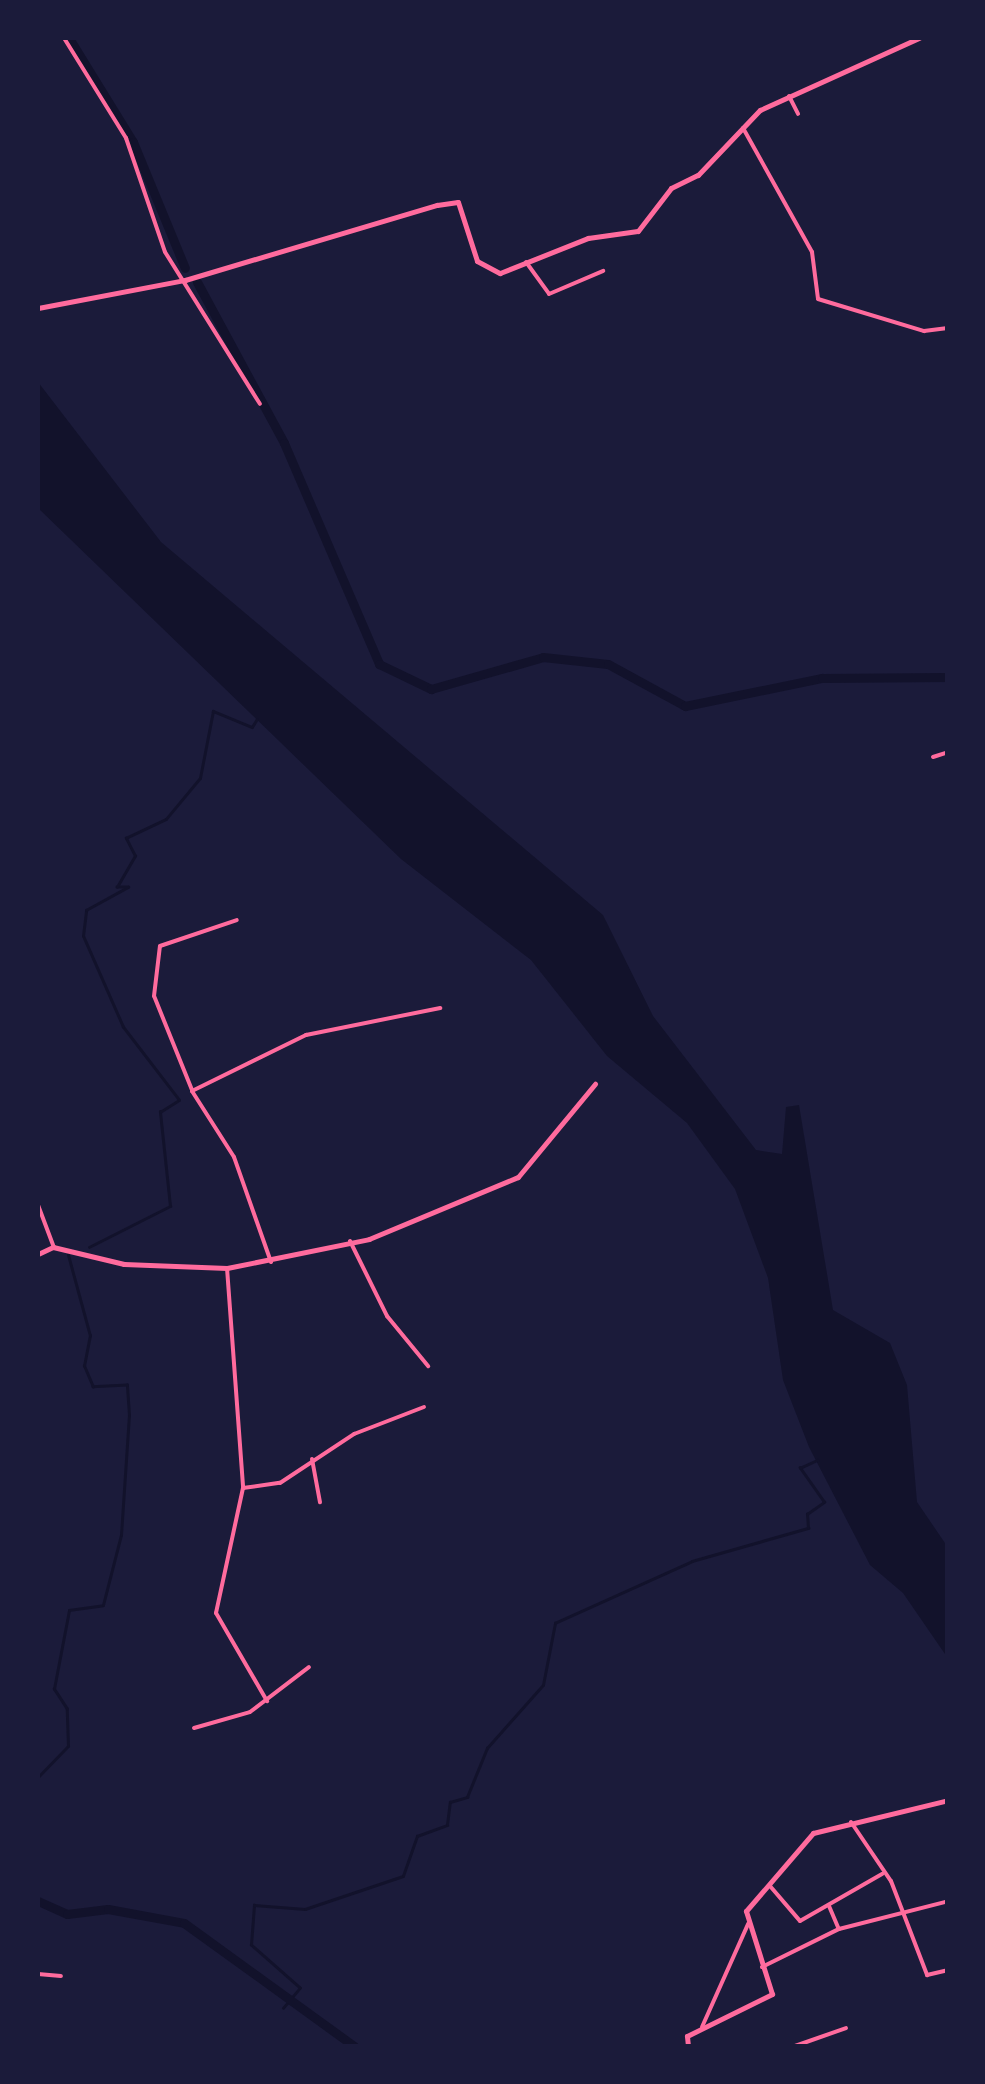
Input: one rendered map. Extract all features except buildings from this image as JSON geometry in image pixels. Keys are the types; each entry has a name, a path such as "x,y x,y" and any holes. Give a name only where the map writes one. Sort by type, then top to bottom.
{"street":[{"path":"64,38 126,138 165,252 260,404"},
{"path":"38,308 185,280 295,241 458,202 477,261 500,273 638,231 670,188 698,175 743,128 789,96 919,38"},
{"path":"789,96 798,114"},
{"path":"743,128 812,252 818,299 924,331 948,328"},
{"path":"526,262 550,294 603,271"},
{"path":"933,757 948,752"},
{"path":"237,920 160,946 154,996 192,1091 234,1158 271,1262"},
{"path":"192,1091 306,1035 440,1008"},
{"path":"38,1254 53,1248 124,1264 227,1268 271,1262 350,1242 518,1177 595,1084"},
{"path":"38,1205 54,1228 53,1248"},
{"path":"350,1242 387,1316 428,1366"},
{"path":"227,1268 243,1488 216,1613 268,1701"},
{"path":"243,1488 280,1483 312,1459 424,1407"},
{"path":"312,1459 320,1502"},
{"path":"194,1728 222,1726 268,1701 309,1667"},
{"path":"688,2046 702,2028 748,1920 813,1833 948,1800"},
{"path":"851,1822 907,1914 927,1976 948,1970"},
{"path":"770,1886 800,1921 882,1874"},
{"path":"762,1967 839,1929 945,1902"},
{"path":"828,1904 839,1929"},
{"path":"702,2028 765,2005 772,1994 748,1920"},
{"path":"38,1974 60,1976"},
{"path":"795,2046 846,2028"}],"shaded area":[{"path":"38,382 161,542 603,915 653,1016 756,1150 782,1154 786,1107 799,1105 833,1310 890,1343 907,1385 917,1502 947,1546 947,1657 903,1593 870,1565 809,1447 783,1380 768,1278 735,1189 687,1123 607,1056 531,960 401,859 38,508"}],"waterway":[{"path":"69,38 133,142 185,268"},
{"path":"197,282 284,443 379,664 431,689 543,657 608,664 685,706 822,678 948,677"},
{"path":"89,1247 170,1206 160,1112 179,1100 123,1027 83,936 86,910 128,887 117,887 135,856 126,838 166,819 200,778 213,711 252,727 257,719"},
{"path":"38,1777 68,1746 67,1709 54,1689 69,1610 103,1605 121,1535 129,1415 127,1385 93,1387 84,1366 90,1336 68,1255"},
{"path":"283,2008 300,1988 251,1945 254,1905 305,1909 403,1876 417,1836 447,1825 450,1802 467,1797 487,1748 543,1685 555,1623 692,1561 808,1528 807,1514 824,1502 800,1468 817,1460"},
{"path":"38,1901 67,1914 108,1909 184,1923 354,2046"}]}
